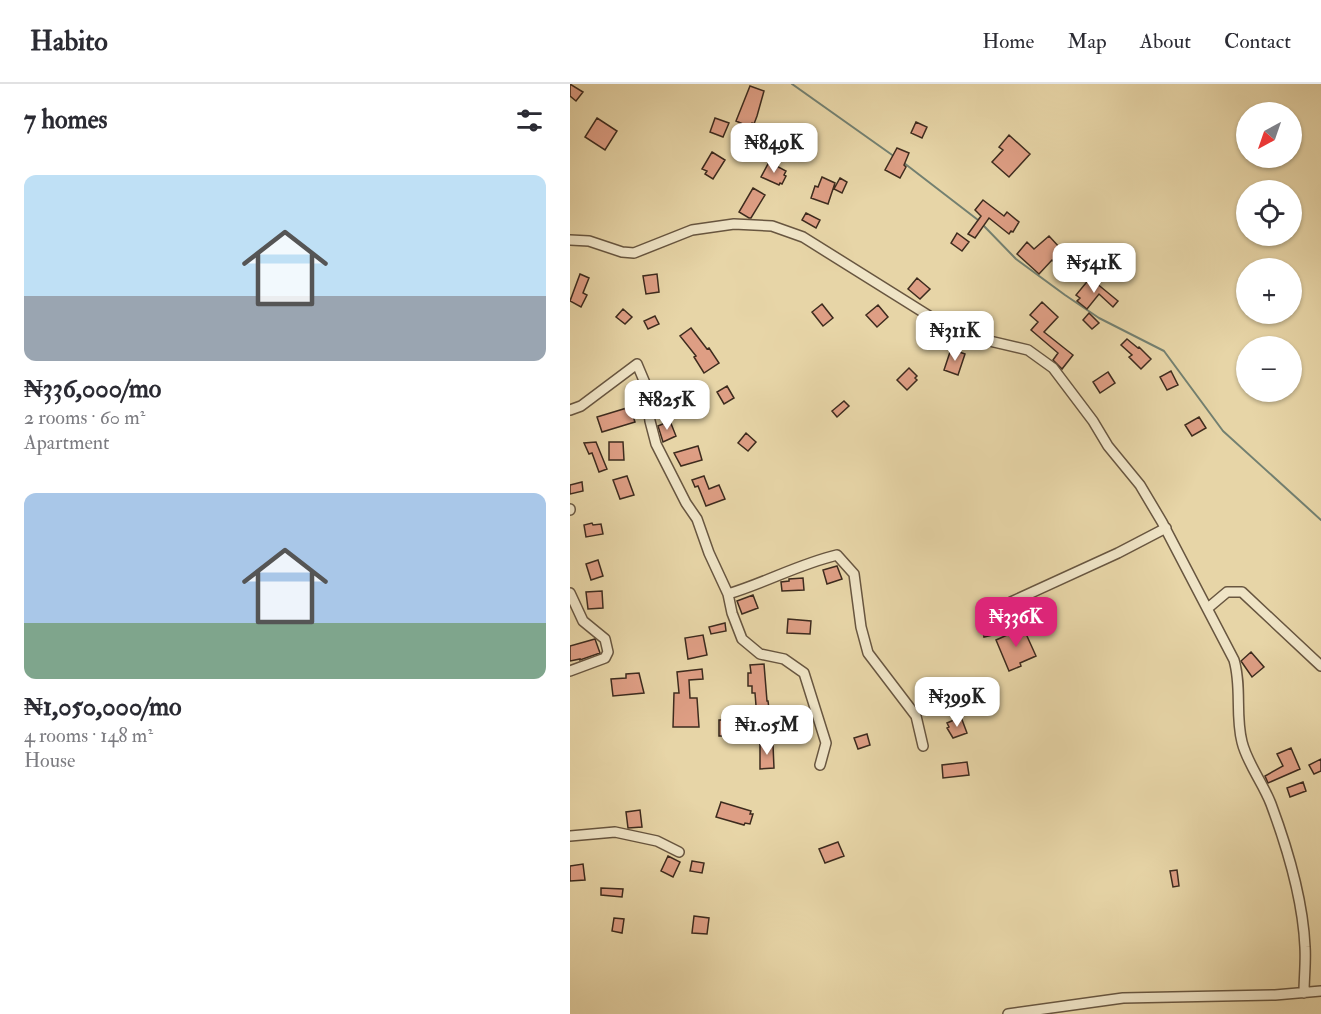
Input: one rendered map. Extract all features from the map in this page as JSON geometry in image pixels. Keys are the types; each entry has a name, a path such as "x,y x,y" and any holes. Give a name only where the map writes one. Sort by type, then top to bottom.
{"street":[{"path":"570,240 589,241 622,252 634,253 692,230 734,224 772,226 803,237 942,324 964,335 1028,350 1053,368 1093,421 1108,446 1140,484 1166,528 1234,660 1239,676 1238,705 1241,739 1245,754 1257,772 1271,803 1295,879 1305,946 1304,993"},
{"path":"570,410 581,406 637,364 645,383 650,421 656,444 686,503 697,519 709,553 728,594 732,613 742,639 760,654 784,659 804,673 826,743 820,765"},
{"path":"998,624 1011,602 1166,528"},
{"path":"728,594 816,560 837,555 854,574 861,627 868,653 915,716 923,746"},
{"path":"570,592 583,621 605,639 608,652 605,658 570,671"},
{"path":"1208,608 1227,592 1242,592 1321,666"},
{"path":"570,836 615,832 657,841 679,852"},
{"path":"1008,1014 1123,998 1321,991"}],"building":[{"path":"570,84 583,92 576,101 570,96"},
{"path":"750,86 764,91 754,124 752,123 750,127 736,121"},
{"path":"597,118 617,131 605,150 585,137"},
{"path":"715,118 729,123 723,137 710,132"},
{"path":"916,122 927,127 922,138 911,133"},
{"path":"1009,135 1030,154 1009,177 992,162 1003,150 999,147"},
{"path":"897,148 909,153 904,165 906,167 900,178 885,170"},
{"path":"712,152 725,160 713,179 705,174 707,171 702,169"},
{"path":"769,162 786,171 782,184 779,185 761,177"},
{"path":"822,177 835,183 828,204 811,198 815,186 818,187"},
{"path":"840,178 847,182 842,193 834,189"},
{"path":"753,188 765,195 749,218 739,212"},
{"path":"983,200 1004,216 1007,212 1019,222 1013,232 1009,234 989,218 975,238 968,234 981,216 975,210"},
{"path":"806,213 820,220 816,228 802,220"},
{"path":"957,233 969,242 962,251 951,243"},
{"path":"1049,236 1072,262 1064,271 1052,260 1039,274 1017,254 1027,242 1034,249"},
{"path":"580,274 589,278 583,293 587,295 581,307 570,301"},
{"path":"657,274 659,292 646,294 643,276"},
{"path":"917,278 930,289 920,299 908,289"},
{"path":"1090,278 1118,301 1113,307 1099,294 1087,309 1077,301 1080,298 1076,295"},
{"path":"1042,302 1058,317 1044,332 1073,355 1062,369 1053,360 1058,353 1031,330 1038,322 1030,315"},
{"path":"822,304 833,318 823,326 812,312"},
{"path":"878,305 888,317 877,327 866,315"},
{"path":"623,309 632,317 625,324 616,317"},
{"path":"1089,313 1099,323 1092,329 1083,320"},
{"path":"655,316 659,324 648,329 644,321"},
{"path":"691,328 719,363 704,373 694,357 696,356 680,336"},
{"path":"1127,339 1151,359 1141,369 1129,357 1132,355 1121,345"},
{"path":"951,349 965,354 958,375 944,370"},
{"path":"909,368 917,376 915,378 917,380 907,390 897,380"},
{"path":"1171,371 1178,385 1167,390 1160,377"},
{"path":"1108,372 1115,383 1100,393 1093,382"},
{"path":"727,386 734,398 724,404 717,392"},
{"path":"844,401 849,406 837,417 832,411"},
{"path":"630,407 635,422 602,432 597,417"},
{"path":"1199,417 1206,428 1192,436 1185,425"},
{"path":"670,421 676,436 663,442 658,426"},
{"path":"746,433 756,442 748,451 738,443"},
{"path":"596,442 607,469 599,472 592,453 589,454 584,443"},
{"path":"609,442 623,442 624,460 609,460"},
{"path":"698,446 702,460 681,466 674,453"},
{"path":"627,476 634,495 620,499 613,480"},
{"path":"704,476 709,489 719,485 725,499 706,506 698,486 695,487 692,480"},
{"path":"582,482 583,491 570,494 570,485"},
{"path":"592,523 593,525 601,524 603,534 586,537 584,525"},
{"path":"598,560 603,576 591,580 586,564"},
{"path":"837,566 842,579 827,584 823,570"},
{"path":"803,578 804,590 782,591 781,582"},
{"path":"602,591 603,608 588,609 586,592"},
{"path":"753,595 758,608 742,614 737,601"},
{"path":"1024,609 1027,615 1015,622 1012,614"},
{"path":"788,619 811,621 810,634 787,633"},
{"path":"989,620 993,635 984,637 981,622"},
{"path":"725,623 726,631 711,634 709,627"},
{"path":"1022,625 1036,656 1009,671 996,640 1012,633 1010,630"},
{"path":"703,635 707,655 688,659 685,638"},
{"path":"595,639 600,653 570,661 570,646"},
{"path":"1251,652 1264,667 1252,677 1241,661"},
{"path":"764,664 770,717 757,718 755,693 752,693 752,686 748,686 748,673 751,673 750,665"},
{"path":"702,669 703,679 689,680 690,698 697,698 699,727 673,727 674,693 679,693 677,672"},
{"path":"639,673 644,693 613,696 611,679 626,678 626,674"},
{"path":"961,717 967,733 953,738 947,728 949,727 947,723"},
{"path":"719,720 735,720 735,736 719,736"},
{"path":"867,734 870,745 858,749 854,738"},
{"path":"760,742 769,742 769,746 773,745 774,768 760,769"},
{"path":"1291,748 1300,769 1268,783 1265,776 1283,766 1277,754"},
{"path":"1321,759 1321,771 1314,774 1309,765"},
{"path":"967,762 969,775 943,778 942,765"},
{"path":"1303,782 1306,791 1290,797 1287,788"},
{"path":"721,802 751,811 750,814 753,814 750,824 745,823 744,825 716,817"},
{"path":"640,810 642,827 628,828 626,812"},
{"path":"838,842 844,856 825,863 819,849"},
{"path":"668,856 680,862 673,877 661,871"},
{"path":"692,861 704,863 702,873 690,871"},
{"path":"583,864 585,880 570,881 570,866"},
{"path":"1177,870 1179,886 1173,887 1170,871"},
{"path":"601,888 623,889 622,897 601,895"},
{"path":"694,916 709,918 707,934 692,933"},
{"path":"614,918 624,919 622,933 612,931"}],"waterway":[{"path":"792,84 895,157"},
{"path":"904,163 978,220"},
{"path":"982,224 1016,259 1065,295 1099,318 1164,351 1223,431 1321,520"}]}
